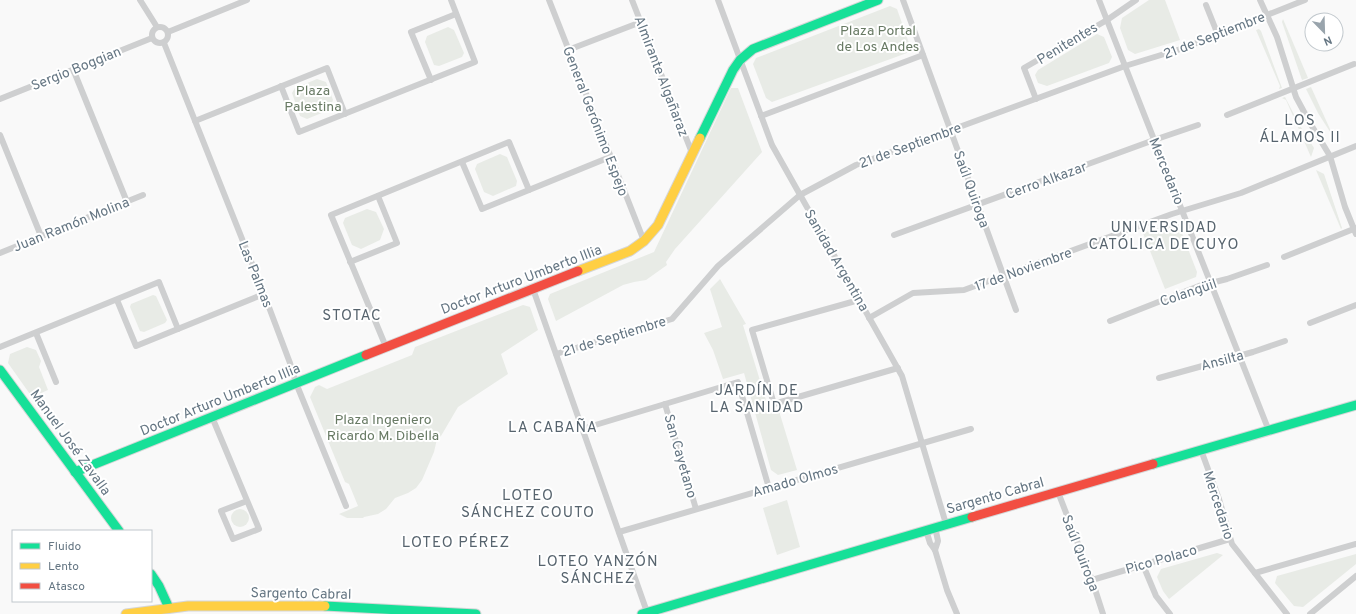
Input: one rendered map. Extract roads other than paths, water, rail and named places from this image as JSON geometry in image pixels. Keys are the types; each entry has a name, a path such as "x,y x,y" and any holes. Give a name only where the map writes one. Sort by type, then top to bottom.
{"street":[{"path":"140,0 157,27"},
{"path":"168,32 247,0"},
{"path":"281,86 300,132 475,62 451,0"},
{"name":"General Gerónimo Espejo","path":"549,0 644,241"},
{"name":"Almirante Algañaraz","path":"632,0 692,153"},
{"name":"Sanidad Argentina","path":"718,0 772,145 902,376 946,524"},
{"name":"Doctor Arturo Umberto Illia","path":"75,472 630,251 644,241 658,225 733,70 740,60 753,49 878,0"},
{"name":"Saúl Quiroga","path":"903,0 1016,310"},
{"name":"Mercedario","path":"1099,0 1270,430"},
{"name":"Penitentes","path":"1036,99 1024,68 1107,20 1136,0"},
{"path":"1260,0 1276,37 1293,89 1305,115 1330,156 1345,207 1355,230 1284,257"},
{"name":"21 de Septiembre","path":"556,354 672,319 718,266 800,195 856,165 1125,66 1184,48 1305,0"},
{"path":"1206,5 1218,35"},
{"path":"431,80 411,32 456,14"},
{"path":"568,50 641,22"},
{"path":"157,27 162,27 168,32"},
{"path":"157,27 153,32 152,38 157,43 164,43 168,38 168,32"},
{"name":"Sergio Boggian","path":"0,99 152,38"},
{"name":"Las Palmas","path":"164,43 264,294 296,383 346,506"},
{"path":"761,116 923,55"},
{"path":"1227,115 1354,64"},
{"path":"195,121 327,68 345,114"},
{"path":"73,70 127,202"},
{"name":"Cerro Alkazar","path":"894,235 1198,125"},
{"path":"0,135 41,236"},
{"path":"386,347 331,215 509,142 529,190"},
{"name":"17 de Noviembre","path":"869,318 913,293 964,290 1004,277 1182,211 1241,192 1356,146"},
{"path":"0,155 7,152"},
{"path":"462,162 482,209 610,157"},
{"name":"Juan Ramón Molina","path":"0,253 143,195"},
{"path":"350,262 396,243 378,196"},
{"name":"Colangüil","path":"1110,321 1199,286 1267,265"},
{"path":"0,348 159,282 178,329"},
{"path":"533,289 619,532 645,613"},
{"path":"117,300 136,346 264,294"},
{"path":"859,300 752,330 774,404 898,368"},
{"path":"1310,323 1356,305"},
{"path":"36,333 56,382"},
{"name":"Ansilta","path":"1159,378 1240,356 1285,341"},
{"name":"Manuel José Zavalla","path":"0,371 118,530"},
{"path":"582,428 738,382 769,488"},
{"name":"San Cayetano","path":"665,404 696,509"},
{"name":"Sargento Cabral","path":"645,613 1356,405"},
{"path":"212,417 259,529 233,539 221,511 247,501"},
{"name":"Amado Olmos","path":"619,532 971,429"},
{"name":"Mercedario","path":"1200,450 1219,499 1232,544 1287,614"},
{"name":"Saúl Quiroga","path":"1058,492 1092,580 1103,614"},
{"path":"930,529 930,543 935,550 947,590 957,614"},
{"name":"Pico Polaco","path":"1092,580 1230,539"},
{"path":"1255,573 1356,544"},
{"path":"1143,564 1156,596 1170,614"},
{"path":"152,576 159,586 169,608"},
{"path":"1310,614 1356,576"},
{"name":"Sargento Cabral","path":"126,614 169,608 180,611 321,606 401,612 476,614"}],"district":[{"name":"LOS ÁLAMOS II","path":"1300,128"},
{"name":"UNIVERSIDAD CATÓLICA DE CUYO","path":"1164,236"},
{"name":"STOTAC","path":"352,315"},
{"name":"JARDÍN DE LA SANIDAD","path":"757,398"},
{"name":"LA CABAÑA","path":"553,427"},
{"name":"LOTEO SÁNCHEZ COUTO","path":"528,504"},
{"name":"LOTEO PÉREZ","path":"456,542"},
{"name":"LOTEO YANZÓN SÁNCHEZ","path":"598,570"}],"park label":[{"name":"Plaza Portal de Los Andes","path":"878,38"},
{"name":"Plaza Palestina","path":"313,98"},
{"name":"Plaza Ingeniero Ricardo M. Dibella","path":"383,428"}]}
